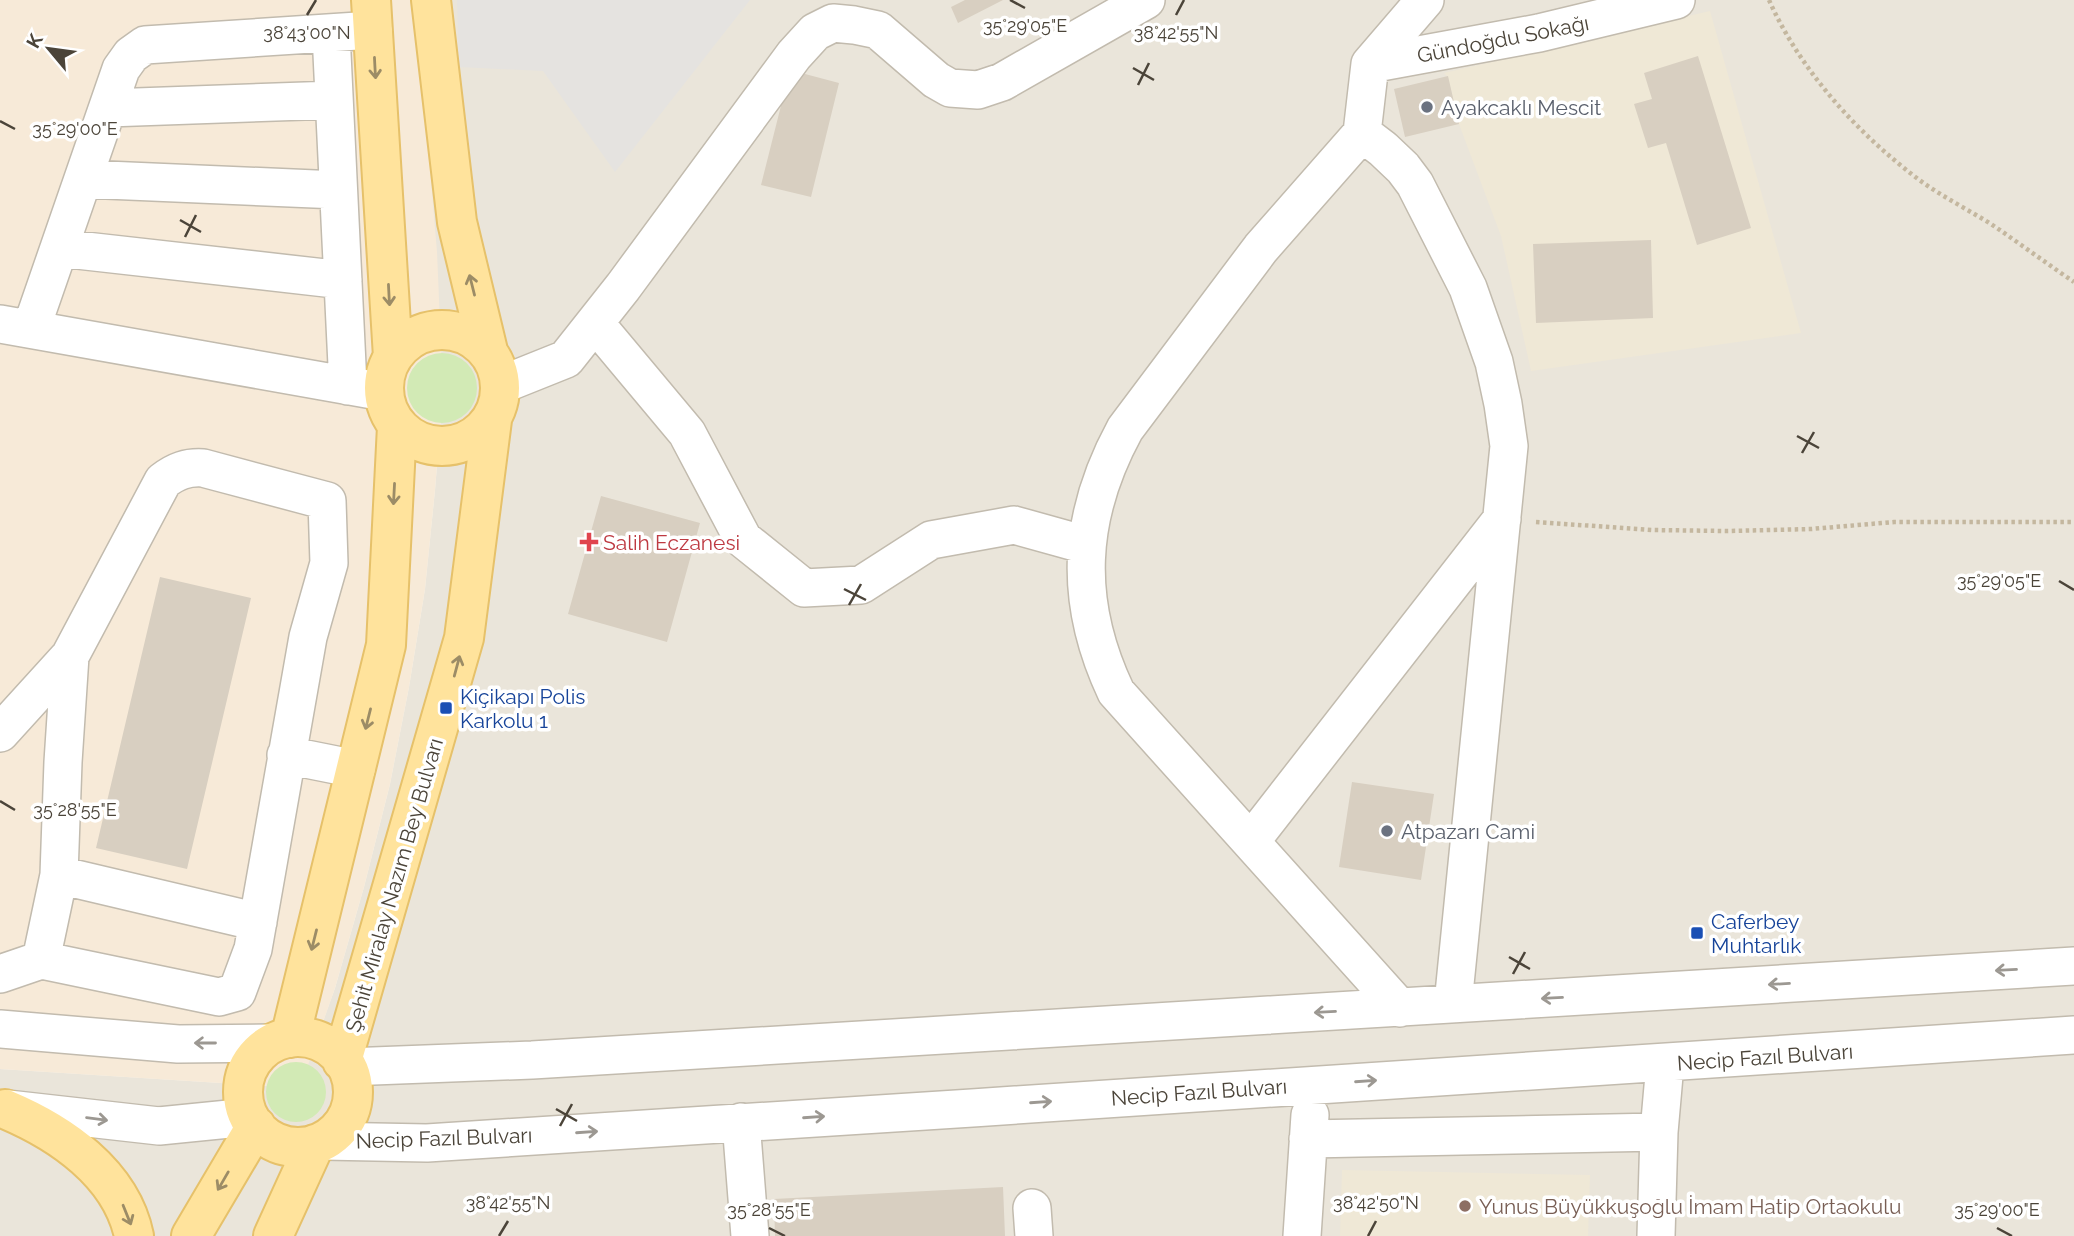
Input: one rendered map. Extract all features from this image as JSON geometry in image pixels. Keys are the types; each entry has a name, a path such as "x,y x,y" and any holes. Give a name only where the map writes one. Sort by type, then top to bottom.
{"main road":[{"name":"Şehit Miralay Nazım Bey Bulvarı","path":"345,1064 464,638 494,386 457,222 431,0"},
{"path":"281,1040 356,769 386,645 372,15"},
{"path":"439,330 458,331 474,339 494,386 480,434 463,443 445,447 427,446 411,438 380,390 405,343 421,334 439,330"},
{"path":"307,1037 323,1043 337,1053 345,1064 352,1083 350,1109 337,1131 307,1147 289,1146 273,1141 252,1122 244,1101 244,1083 249,1067 259,1053 281,1040 307,1037"},
{"path":"2,1108 33,1120 83,1156 115,1191 134,1236"},
{"path":"191,1236 252,1122"},
{"path":"282,1233 319,1142"}],"street":[{"path":"494,386 566,359 794,55 815,32 850,12 878,30 936,80 950,88 978,90 1002,82 1146,0"},
{"path":"1400,1007 1116,692 1104,666 1088,610 1085,578 1086,545 1100,484 1125,429 1261,248 1362,133 1370,64 1425,0"},
{"name":"Gündoğdu Sokağı","path":"1370,64 1539,33 1676,0"},
{"path":"331,33 343,280 380,390 15,326 59,248 125,62 145,45 331,33 372,15"},
{"path":"108,107 334,100"},
{"path":"1362,133 1403,168 1415,184 1452,254 1481,322 1503,404 1509,446 1453,1004"},
{"path":"83,179 338,190"},
{"path":"59,248 343,280"},
{"path":"595,323 687,433 743,539 804,588 861,585 931,540 1014,525 1086,545"},
{"path":"0,733 71,656 163,481 172,474 192,467 203,468 327,500 329,563 308,637 253,948 237,992 219,998 41,960 0,974"},
{"path":"1251,841 1502,519"},
{"path":"41,960 59,875 62,762 71,656"},
{"path":"286,755 356,769"},
{"path":"59,875 258,922"},
{"path":"345,1064 532,1060 2074,966"},
{"path":"0,1029 178,1044 281,1040"},
{"name":"Necip Fazıl Bulvarı","path":"319,1142 426,1143 1312,1084 1665,1064 2074,1035"},
{"path":"1657,1235 1659,1132 1665,1064"},
{"path":"1302,1236 1312,1084"},
{"path":"2,1108 159,1126 252,1122"},
{"path":"741,1122 750,1236"},
{"path":"1308,1139 1659,1132"}],"path":[{"path":"1769,0 1805,62 1856,124 1885,151 1917,178 1989,223 2074,282"},
{"path":"1502,519 1652,530 1727,531 1811,529 1894,522 2074,522"}],"shaded area":[{"path":"0,0 416,0 437,252 443,392 425,589 390,784 335,988 300,1088 0,1069"},
{"path":"416,0 2074,0 2074,1236 0,1236 0,1069 299,1088 335,988 390,784 425,589 435,490 443,392"},
{"path":"457,0 750,0 615,172 543,71 459,67"},
{"path":"1710,11 1801,333 1531,371 1501,236 1459,124 1448,77 1444,73"},
{"name":"Yunus Büyükkuşoğlu İmam Hatip Ortaokulu","path":"1342,1170 1590,1175 1588,1236 1340,1236"}],"green space":[{"path":"449,353 462,359 471,368 475,374 475,402 467,413 456,421 435,423 417,413 409,402 407,381 417,363 428,355"},
{"path":"296,1062 313,1067 321,1075 326,1092 321,1109 313,1117 296,1122 279,1117 271,1109 266,1092 271,1075 279,1067"}],"building":[{"path":"965,0 1003,0 958,23 951,7"},
{"path":"1698,56 1751,228 1697,245 1666,143 1648,148 1634,104 1652,99 1644,73"},
{"path":"790,70 839,83 811,197 761,185"},
{"name":"Ayakcaklı Mescit","path":"1448,76 1459,124 1405,137 1394,89"},
{"path":"1651,240 1653,318 1536,323 1533,244"},
{"path":"601,496 700,523 667,642 568,614"},
{"path":"160,577 251,598 187,869 96,848"},
{"name":"Atpazarı Cami","path":"1352,782 1434,794 1421,880 1339,867"},
{"path":"1003,1187 1005,1236 775,1236 774,1199"}],"place":[{"name":"Ayakcaklı Mescit","path":"1427,107"},
{"name":"Salih Eczanesi","path":"589,542"},
{"name":"Kiçikapı Polis Karkolu 1","path":"446,708"},
{"name":"Atpazarı Cami","path":"1387,831"},
{"name":"Caferbey Muhtarlık","path":"1697,933"},
{"name":"Yunus Büyükkuşoğlu İmam Hatip Ortaokulu","path":"1465,1206"}]}
